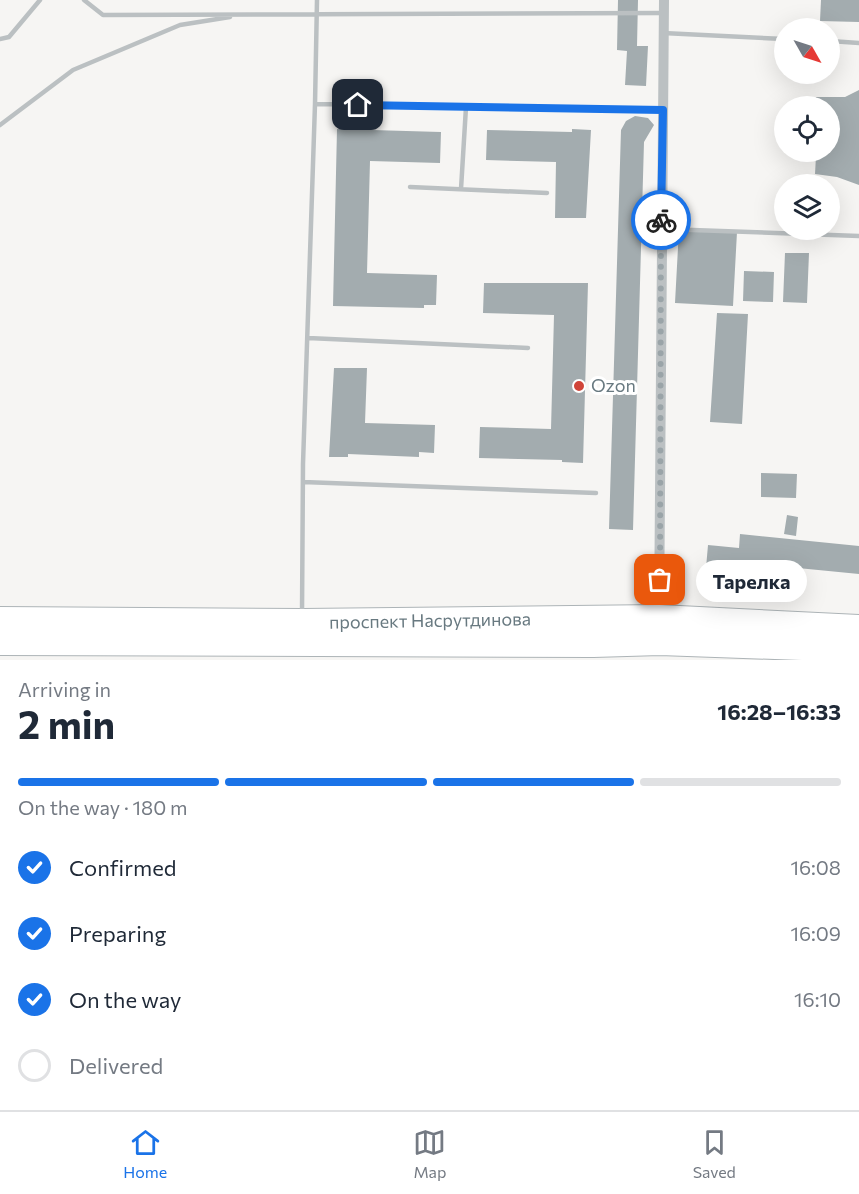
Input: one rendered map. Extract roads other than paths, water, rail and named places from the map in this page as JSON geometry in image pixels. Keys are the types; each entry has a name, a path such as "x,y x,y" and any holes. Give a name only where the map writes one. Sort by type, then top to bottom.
{"main road":[{"name":"проспект Насрутдинова","path":"0,620 593,644 660,630 859,628"},
{"name":"проспект Насрутдинова","path":"660,630 859,649"},
{"name":"проспект Насрутдинова","path":"0,642 301,633"}],"street":[{"path":"660,630 664,0"}],"lane":[{"path":"0,39 9,37 40,0"},
{"path":"84,0 103,15 663,13"},
{"path":"301,633 303,482 317,0"},
{"path":"0,125 73,70 180,25 243,14"},
{"path":"663,33 774,39"},
{"path":"840,42 859,43"},
{"path":"315,104 663,110"},
{"path":"461,189 466,107"},
{"path":"410,187 547,193"},
{"path":"661,228 859,236"},
{"path":"308,338 528,348"},
{"path":"303,482 596,493"}],"place":[{"name":"Ozon","path":"579,386"},
{"name":"Тарелка","path":"660,580"}]}
